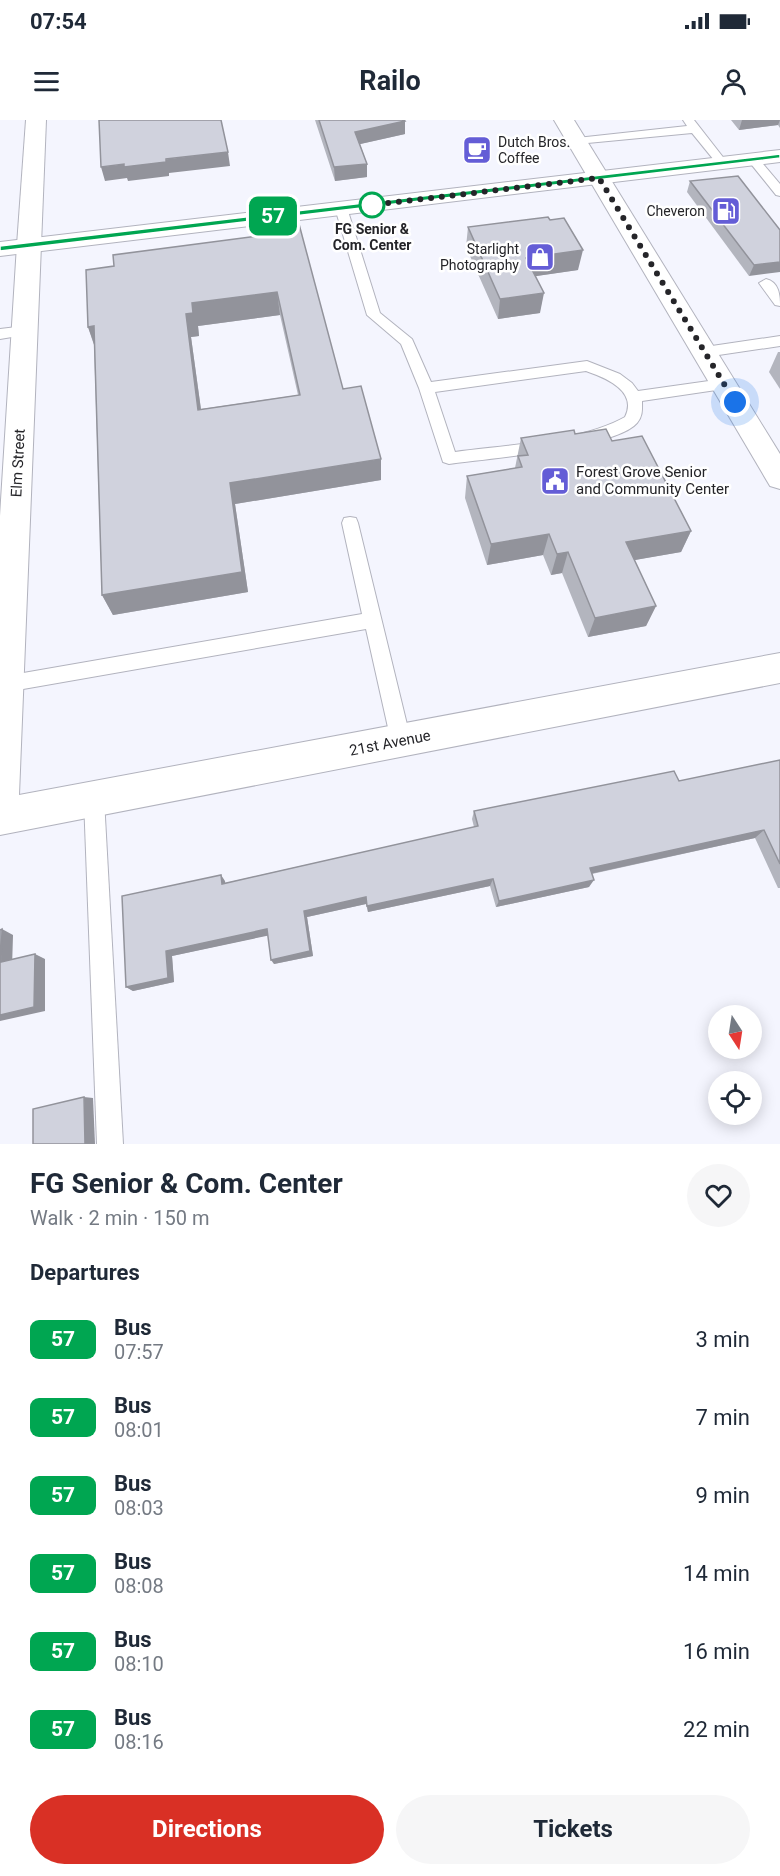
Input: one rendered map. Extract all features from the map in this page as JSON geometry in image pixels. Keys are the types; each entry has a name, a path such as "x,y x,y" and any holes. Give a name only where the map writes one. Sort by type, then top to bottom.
{"street":[{"name":"Elm Street","path":"0,807 6,684 5,603 14,247 36,120"},
{"path":"564,120 780,478"},
{"path":"14,247 780,156"},
{"name":"21st Avenue","path":"0,817 780,668"}],"lane":[{"path":"577,141 692,124 722,163"},
{"path":"753,159 780,192"},
{"path":"341,208 374,315 407,342 426,388 449,458 592,437 618,429 632,420 635,412 633,397 621,381 587,366 426,388"},
{"path":"766,283 780,302"},
{"path":"705,352 780,341"},
{"path":"633,397 723,384"},
{"path":"350,523 401,741"},
{"path":"6,684 373,620"},
{"path":"94,799 110,1144"}],"building":[{"path":"99,120 221,120 228,152 166,159 166,162 124,167 124,164 101,167"},
{"path":"319,120 405,121 355,132 367,164 334,167"},
{"path":"738,176 780,230 780,262 754,265 690,181"},
{"path":"548,217 550,220 564,218 583,250 526,258 544,293 500,299 468,227"},
{"path":"299,224 343,389 361,386 381,459 230,483 242,572 102,595 94,326 88,327 86,270 114,266 113,255 265,235 263,228","holes":["277,292 300,395 198,410 186,314 193,313 192,303"]},
{"path":"606,429 612,441 642,436 691,531 626,542 656,606 595,618 568,552 557,554 549,534 491,544 467,476 522,467 518,456 528,455 521,438 574,430 575,434"},
{"path":"780,760 780,864 764,830 590,868 594,880 499,901 493,879 367,906 366,897 304,911 310,951 271,960 267,929 166,951 168,978 126,987 122,896 221,875 222,884 478,826 474,811 674,771 679,781"},
{"path":"2,929 1,962 35,954 34,1007 0,1015 0,930"},
{"path":"84,1097 85,1144 33,1144 33,1109"}],"bus line":[{"name":"57","path":"0,249 780,156"}],"place":[{"name":"Dutch Bros. Coffee","path":"477,150"},
{"name":"FG Senior & Com. Center","path":"372,205"},
{"name":"Cheveron","path":"726,211"},
{"name":"Starlight Photography","path":"540,257"},
{"name":"Forest Grove Senior and Community Center","path":"555,481"}],"route":[{"path":"372,205 364,206 599,178 735,402"}]}
